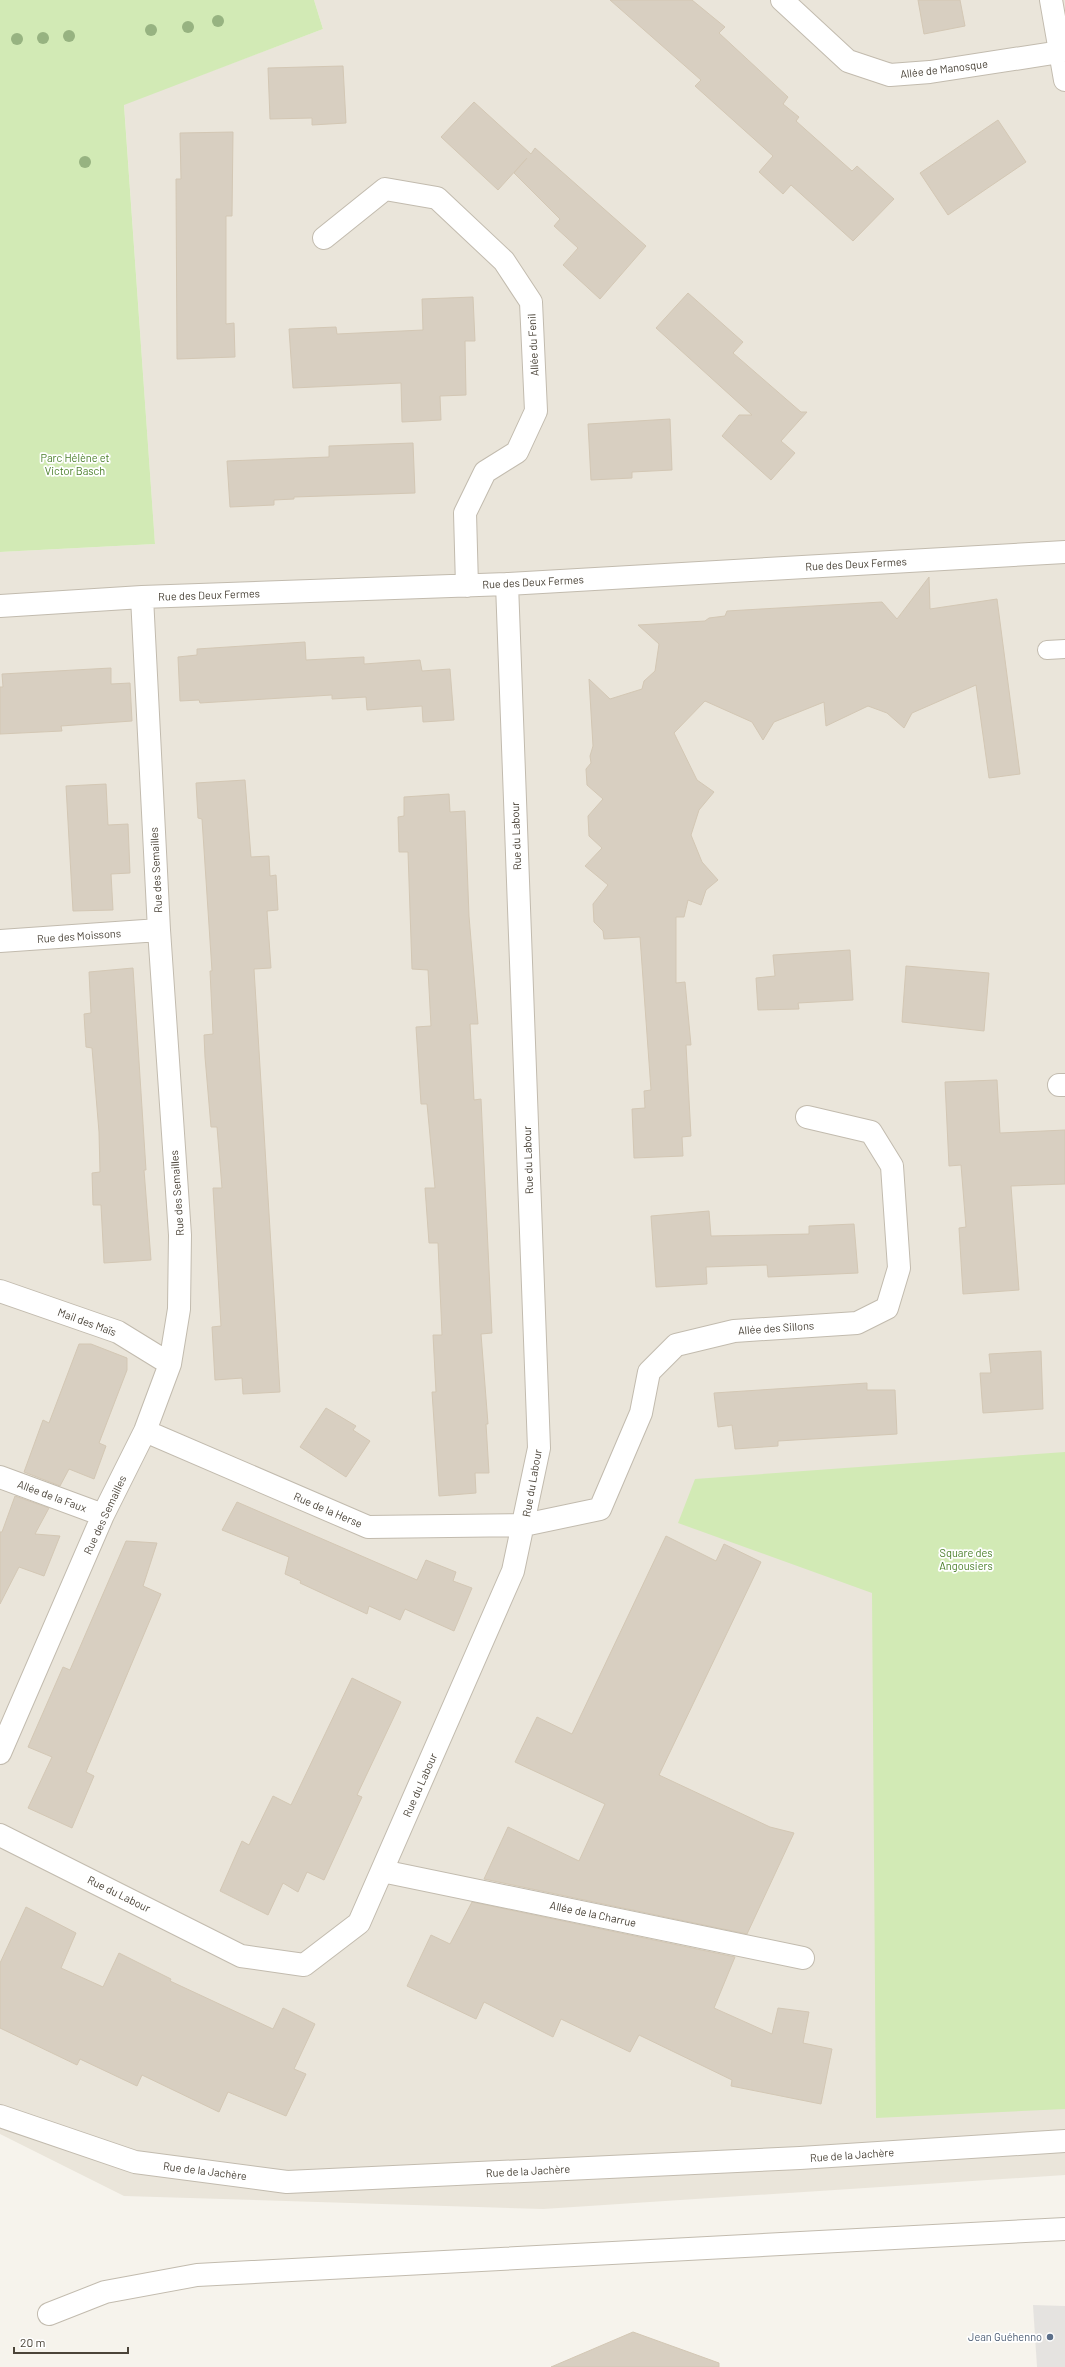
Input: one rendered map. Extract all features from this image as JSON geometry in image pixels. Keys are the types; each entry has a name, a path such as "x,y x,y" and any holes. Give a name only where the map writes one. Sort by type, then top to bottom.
{"street":[{"name":"Allée de Manosque","path":"782,0 848,61 890,75 930,72 1060,52"},
{"path":"1051,0 1065,80"},
{"name":"Allée du Fenil","path":"324,238 385,189 438,198 504,261 531,302 536,411 517,452 485,472 465,513 467,586"},
{"name":"Rue des Deux Fermes","path":"0,606 142,597 507,584 1065,552"},
{"name":"Rue du Labour","path":"0,1836 242,1956 304,1965 359,1923 513,1571 524,1525 539,1448 507,584"},
{"name":"Rue des Semailles","path":"0,1753 104,1515 145,1431 170,1364 179,1309 180,1235 159,930 142,597"},
{"name":"Rue des Moissons","path":"0,941 159,930"},
{"name":"Allée des Sillons","path":"524,1525 600,1509 641,1413 649,1372 676,1344 734,1331 857,1323 887,1308 899,1268 892,1166 871,1132 807,1117"},
{"name":"Mail des Maïs","path":"0,1291 118,1332 170,1364"},
{"name":"Rue de la Herse","path":"145,1431 368,1527 524,1525"},
{"name":"Allée de la Faux","path":"0,1477 104,1515"},
{"name":"Allée de la Charrue","path":"382,1871 803,1958"},
{"name":"Rue de la Jachère","path":"0,2116 135,2162 287,2182 800,2158 1065,2141"},
{"path":"49,2314 105,2292 197,2275 1065,2229"}],"shaded area":[{"path":"314,0 1065,0 1065,2175 543,2209 124,2196 0,2134 0,552 155,544 124,104 323,29"},
{"name":"Jean Guéhenno","path":"1033,2305 1065,2306 1065,2367 1037,2367"}],"green space":[{"name":"Parc Hélène et Victor Basch","path":"0,0 314,0 323,29 124,105 155,544 0,552"},
{"name":"Square des Angousiers","path":"1065,1452 1065,2109 876,2118 872,1593 678,1523 695,1479"}],"building":[{"path":"610,0 692,0 725,27 719,33 788,97 783,104 799,117 796,121 852,171 857,166 894,199 853,241 791,185 783,194 759,172 773,156 695,86 701,80"},
{"path":"918,0 960,0 965,26 924,34"},
{"path":"343,66 346,123 312,125 312,118 270,119 268,68"},
{"path":"474,102 531,154 535,148 646,246 600,299 563,265 578,248 554,226 560,219 514,173 527,158 498,190 441,137"},
{"path":"998,120 1026,162 948,215 920,173"},
{"path":"233,132 232,216 226,216 226,324 234,323 235,357 177,359 176,179 181,179 180,133"},
{"path":"688,293 743,342 733,353 801,412 807,412 781,441 795,453 771,480 722,436 739,415 752,415 656,328"},
{"path":"473,297 475,341 465,341 466,395 440,396 441,420 402,422 401,383 293,388 289,329 336,327 337,334 423,330 422,299"},
{"path":"670,419 672,470 632,472 632,478 591,480 588,424"},
{"path":"413,443 415,493 294,497 294,499 274,500 274,505 230,507 227,461 329,457 329,446"},
{"path":"929,577 930,609 997,599 1020,774 989,778 976,685 912,713 904,728 887,713 868,706 826,726 824,702 774,722 763,740 752,722 705,701 674,733 697,780 714,792 699,810 691,835 702,862 718,880 706,890 701,905 688,900 684,917 676,917 676,983 685,982 691,1045 686,1045 691,1136 682,1137 683,1156 634,1158 632,1109 645,1108 644,1091 651,1090 640,937 604,939 603,931 594,922 593,904 608,885 585,866 602,848 589,836 588,816 603,799 587,785 586,769 591,763 590,756 593,746 589,679 610,699 642,689 644,681 655,671 659,644 638,625 705,621 709,618 725,616 727,611 882,602 897,619"},
{"path":"305,642 306,660 364,657 364,664 420,660 422,671 450,669 454,720 423,722 422,706 367,710 366,697 332,699 332,695 200,703 199,700 180,701 178,657 197,655 197,649"},
{"path":"111,668 111,684 130,683 132,721 61,726 62,731 0,734 0,687 3,687 2,674"},
{"path":"245,780 251,857 269,856 270,876 276,875 278,910 267,911 271,968 254,969 280,1392 243,1394 242,1378 215,1380 212,1327 221,1326 213,1188 222,1188 217,1127 211,1127 205,1057 204,1035 213,1034 210,971 212,971 202,819 198,818 196,783"},
{"path":"106,784 108,825 128,824 130,873 111,874 113,910 73,911 66,786"},
{"path":"449,794 450,812 465,811 469,916 478,1024 470,1024 474,1100 481,1099 492,1333 481,1334 488,1424 486,1424 489,1473 475,1473 476,1493 439,1496 432,1392 436,1392 433,1335 442,1335 438,1243 429,1243 425,1188 435,1188 427,1104 421,1104 416,1027 431,1026 428,970 412,969 408,852 399,852 398,817 404,816 404,797"},
{"path":"850,950 853,1000 798,1003 799,1009 758,1010 756,978 775,976 773,955"},
{"path":"906,966 989,973 984,1031 902,1022"},
{"path":"133,968 146,1170 144,1170 151,1260 104,1263 101,1205 93,1205 92,1173 100,1172 99,1132 92,1048 86,1047 84,1014 91,1013 89,972"},
{"path":"997,1080 1000,1133 1065,1130 1065,1184 1011,1186 1019,1290 963,1294 959,1228 966,1227 961,1165 949,1166 945,1082"},
{"path":"709,1211 711,1236 809,1234 809,1226 854,1224 858,1273 768,1277 767,1265 706,1267 707,1284 656,1287 651,1216"},
{"path":"79,1344 91,1344 127,1358 127,1370 99,1443 106,1446 94,1479 69,1469 60,1486 24,1472 43,1420 49,1423"},
{"path":"1041,1351 1043,1409 983,1413 980,1373 991,1373 989,1354"},
{"path":"867,1383 867,1390 895,1390 897,1434 778,1441 778,1446 735,1449 732,1425 718,1427 714,1393"},
{"path":"326,1408 356,1426 353,1430 370,1441 346,1477 300,1447"},
{"path":"15,1496 49,1508 35,1534 60,1536 44,1576 19,1567 0,1604 0,1532 2,1532"},
{"path":"237,1502 417,1580 426,1560 456,1572 453,1581 472,1588 454,1631 405,1609 400,1620 369,1606 367,1614 300,1583 301,1581 285,1574 289,1557 222,1530"},
{"path":"666,1536 716,1561 724,1544 761,1562 659,1775 770,1827 794,1833 747,1934 484,1879 508,1827 579,1861 605,1804 515,1762 537,1717 572,1734"},
{"path":"126,1541 157,1543 143,1586 161,1594 86,1772 94,1776 72,1828 28,1808 52,1757 28,1747 63,1667 70,1670"},
{"path":"352,1678 401,1702 357,1795 362,1797 324,1880 307,1872 298,1892 283,1883 268,1915 220,1891 242,1841 249,1845 273,1796 291,1805"},
{"path":"472,1902 735,1957 714,2008 772,2034 778,2008 809,2012 803,2043 832,2049 821,2104 731,2086 732,2080 639,2035 630,2052 561,2019 553,2037 484,2002 476,2019 407,1986 431,1935 450,1944"},
{"path":"26,1907 76,1933 61,1968 103,1987 119,1953 171,1979 170,1981 273,2029 283,2008 315,2024 294,2069 306,2074 286,2116 228,2092 219,2112 142,2075 137,2086 80,2059 77,2065 0,2028 0,1963"},
{"path":"633,2332 719,2363 719,2367 551,2367"}],"place":[{"name":"Jean Guéhenno","path":"1050,2337"}]}
